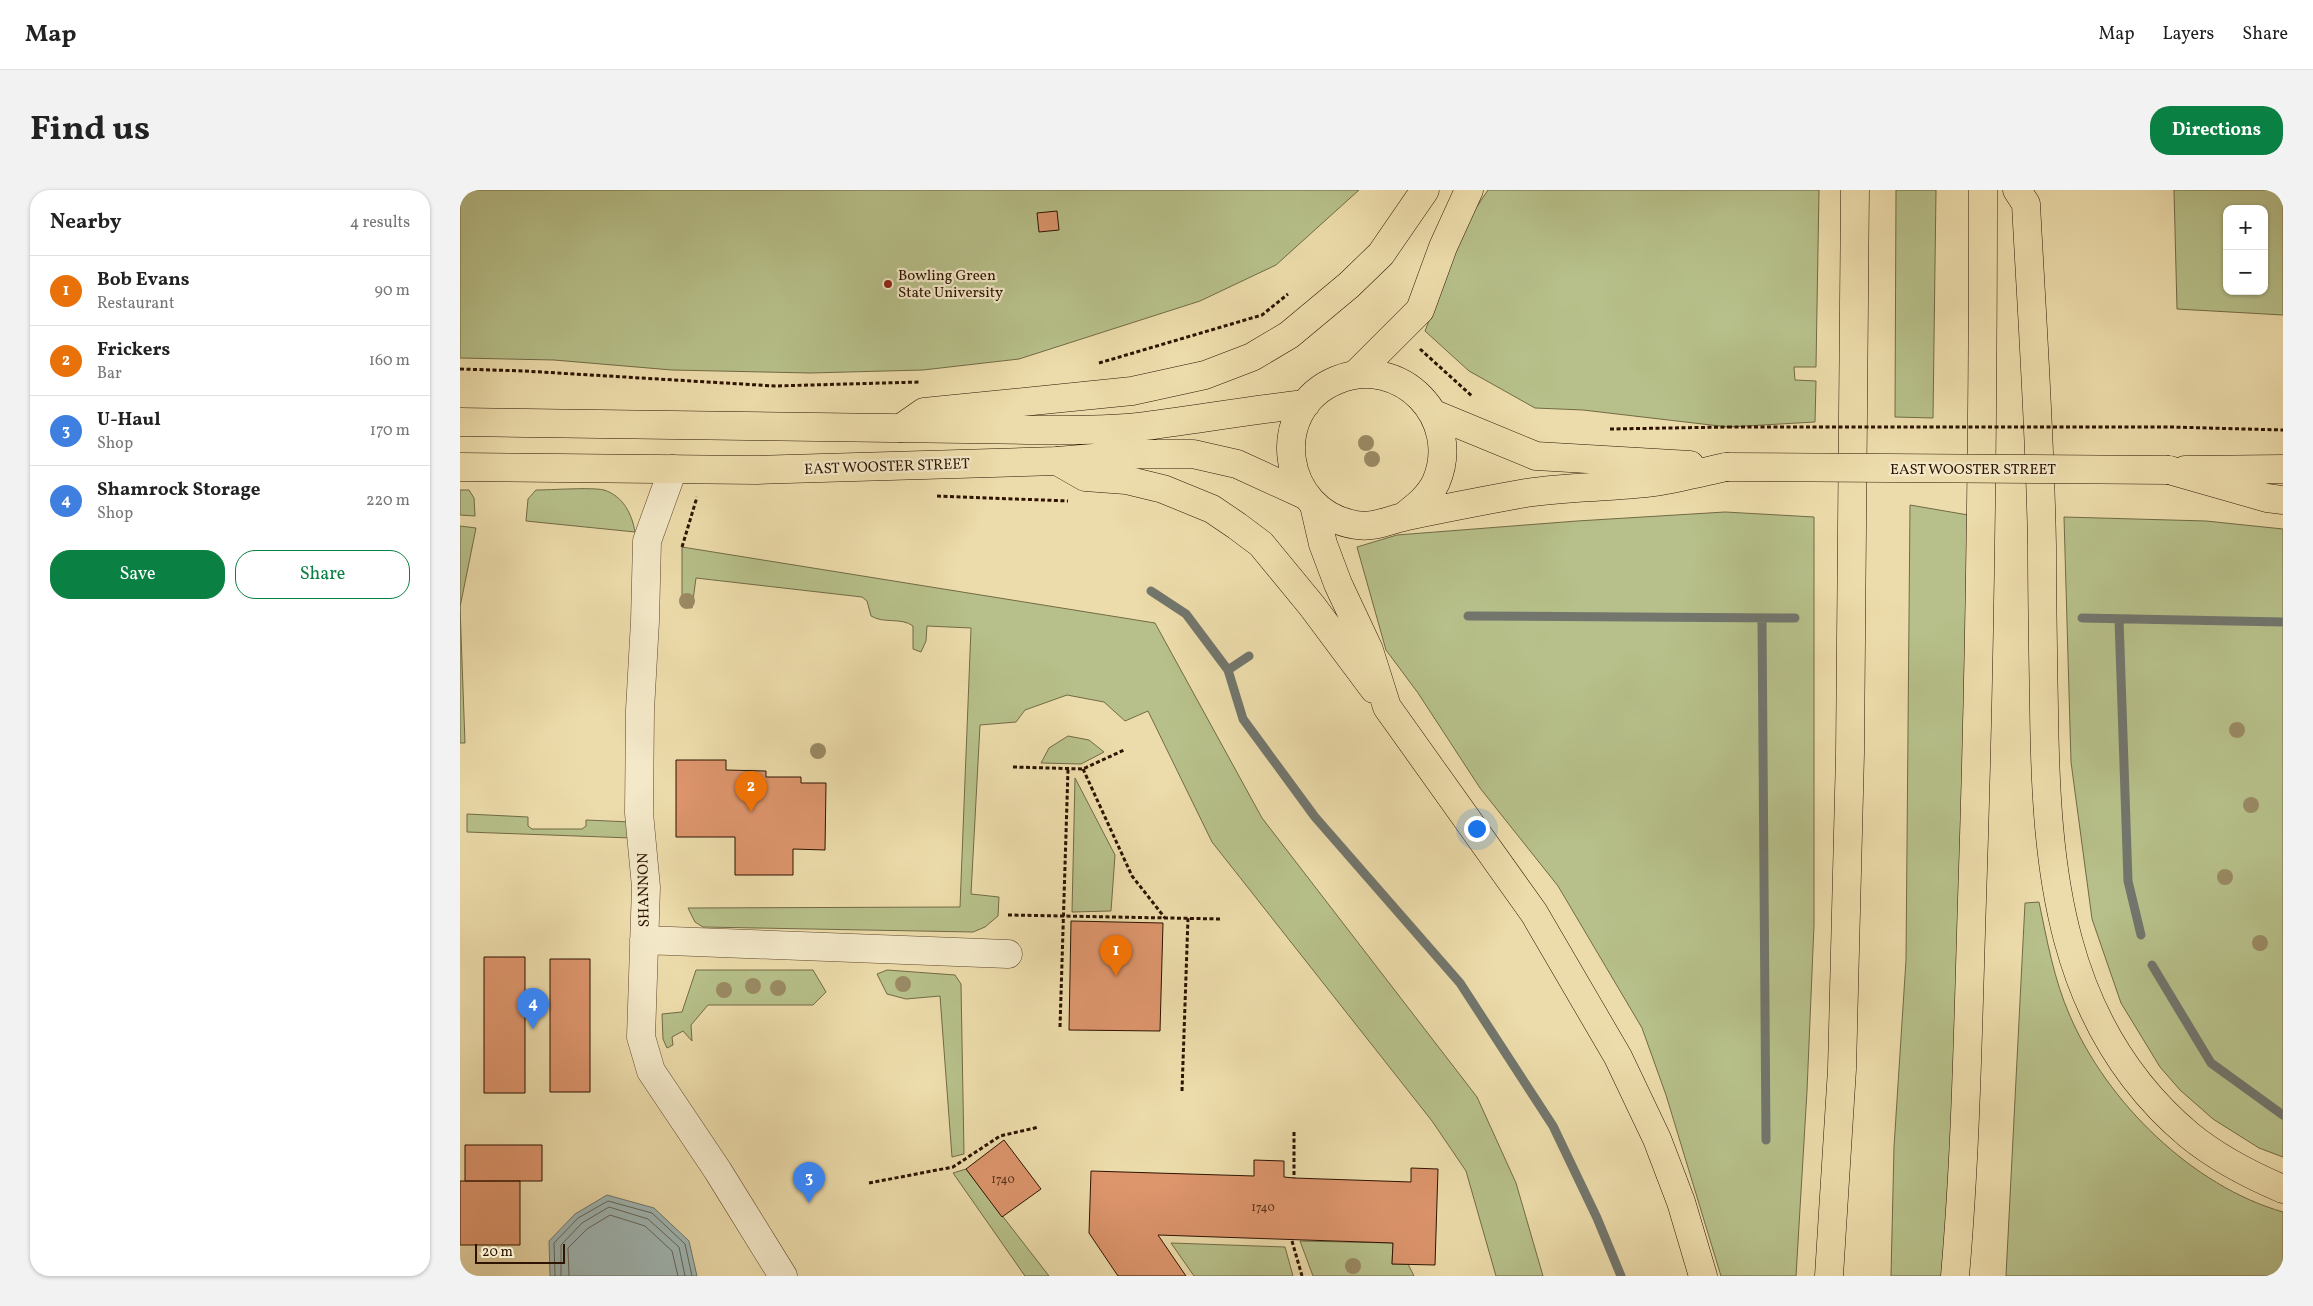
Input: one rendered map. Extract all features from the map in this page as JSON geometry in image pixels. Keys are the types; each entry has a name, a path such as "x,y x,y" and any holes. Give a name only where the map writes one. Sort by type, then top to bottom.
{"main road":[{"path":"901,428 924,412 1132,391 1205,375 1252,357 1289,335 1349,285 1381,254 1425,190"},
{"path":"1356,374 1420,310 1443,247 1469,190"},
{"path":"1829,1276 1842,1069 1850,754 1855,190"},
{"path":"1955,1276 1967,1050 1977,753 1983,395 1983,190"},
{"path":"2018,190 2026,204 2041,478 2045,768 2052,858 2063,926 2076,969 2093,1011 2127,1069 2156,1104 2189,1135 2207,1148 2246,1173 2283,1189"},
{"name":"EAST WOOSTER STREET","path":"1403,517 1422,502 1436,482 1442,460 1442,436 1434,414 1420,395 1401,382 1379,375 1356,374 1337,380 1320,390 1306,404 1295,423 1290,445 1292,467 1300,488 1310,500 1334,519 1357,525 1381,525 1403,517 1528,492 1656,482 1726,467"},
{"path":"460,422 1027,430 1136,427 1246,410 1306,404"},
{"name":"EAST WOOSTER STREET","path":"1434,414 1536,456 1726,467 2169,470 2283,475"},
{"name":"EAST WOOSTER STREET","path":"460,467 757,470 1057,461 1141,454 1193,454 1237,464 1310,500"},
{"path":"1057,461 1085,477 1126,480 1163,488 1212,509 1261,544 1295,585 1387,707 1534,913 1618,1057 1657,1139 1681,1202 1702,1276"},
{"name":"EAST WOOSTER STREET","path":"2220,471 2283,469"},
{"path":"2169,470 2267,498 2283,500"},
{"path":"1310,500 1323,544 1369,650 1387,707"}],"lane":[{"name":"SHANNON","path":"673,469 647,541 646,620 640,710 640,813 646,887 641,1037 651,1071 718,1171 783,1276"},
{"path":"644,940 1008,954"}],"path":[{"path":"1097,364 1262,315 1291,292"},
{"path":"1416,345 1477,400"},
{"path":"460,369 775,386 921,382"},
{"path":"1609,429 2170,427 2283,430"},
{"path":"682,547 698,492"},
{"path":"932,496 1071,502"},
{"path":"1013,767 1083,770 1124,750"},
{"path":"1060,1027 1065,916 1068,769"},
{"path":"1083,770 1132,876 1165,918"},
{"path":"1008,915 1222,919"},
{"path":"1182,1091 1188,918"},
{"path":"869,1184 953,1167 1000,1136 1039,1127"},
{"path":"1294,1132 1294,1178"},
{"path":"1292,1241 1302,1276"}],"green space":[{"name":"Bowling Green State University","path":"460,190 1359,190 1276,265 1200,301 1019,359 923,370 810,373 672,370 554,360 460,358"},
{"path":"1488,190 1819,190 1816,367 1794,367 1795,380 1816,381 1815,422 1728,427 1583,410 1535,408 1469,371 1425,331 1468,220"},
{"path":"1896,190 1936,190 1933,418 1895,417"},
{"path":"2174,190 2283,190 2283,315 2177,309"},
{"path":"460,490 469,490 474,498 475,516 460,515"},
{"path":"536,490 604,490 611,493 626,506 635,532 526,521 528,499"},
{"path":"1910,505 1974,516 1953,1276 1891,1276 1894,1147 1906,960"},
{"path":"1725,512 1814,517 1814,925 1807,1091 1796,1276 1721,1276 1666,1095 1642,1028 1558,886 1480,788 1418,693 1386,650 1357,547 1397,535"},
{"path":"2064,517 2206,521 2283,529 2283,1157 2259,1148 2213,1119 2180,1090 2160,1067 2121,1003 2092,919 2071,762"},
{"path":"460,526 476,528 460,607"},
{"path":"682,547 1155,623 1262,818 1477,1097 1516,1183 1543,1276 1496,1276 1466,1171 1432,1121 1212,842 1148,711 1125,721 1104,702 1067,695 1025,710 1016,722 980,725 971,894 999,897 998,916 985,927 973,932 703,927 695,922 688,908 960,907 971,628 927,626 926,641 921,652 913,649 913,626 908,623 881,620 871,616 867,601 862,597 696,578 692,608 682,606"},
{"path":"460,607 465,743 460,743"},
{"path":"1068,736 1089,740 1104,752 1081,764 1041,763 1049,748"},
{"path":"1075,778 1115,855 1111,911 1072,912"},
{"path":"467,814 528,817 528,826 532,829 582,829 586,826 586,820 631,822 631,838 467,832"},
{"path":"2039,902 2064,1002 2086,1048 2106,1079 2130,1109 2156,1136 2185,1161 2249,1200 2283,1212 2283,1276 2006,1276 2025,903"},
{"path":"696,970 813,970 826,992 813,1005 708,1005 691,1025 692,1041 683,1031 672,1037 673,1045 667,1048 663,1039 662,1014 682,1012"},
{"path":"887,970 955,975 961,984 964,1154 952,1157 940,996 906,999 887,994 877,974"},
{"path":"966,1169 1049,1276 1025,1276 953,1173"},
{"path":"1300,1241 1393,1243 1392,1264 1408,1264 1414,1276 1313,1276"},
{"path":"1171,1243 1285,1247 1293,1276 1194,1276"}],"water":[{"path":"607,1195 654,1208 689,1241 697,1276 550,1276 549,1241 575,1214"}],"building":[{"path":"1057,211 1059,230 1039,232 1037,213"},
{"path":"676,760 726,760 726,770 766,771 766,777 801,777 801,783 826,783 825,850 793,849 793,875 735,875 735,837 676,837"},
{"path":"1071,921 1163,923 1160,1031 1069,1030"},
{"path":"484,957 525,957 525,1093 484,1093"},
{"path":"550,959 590,959 590,1092 550,1092"},
{"path":"1004,1140 1041,1189 1002,1217 966,1169"},
{"path":"465,1145 542,1145 542,1181 465,1181"},
{"path":"1254,1160 1284,1161 1284,1177 1294,1178 1411,1182 1411,1168 1438,1169 1435,1265 1392,1264 1393,1243 1158,1235 1186,1276 1118,1276 1089,1233 1091,1171 1254,1176"},
{"path":"460,1181 520,1181 520,1245 460,1245"}],"waterway":[{"path":"1151,591 1186,614 1228,670 1243,719 1315,817 1460,983 1553,1126 1597,1218 1621,1276"},
{"path":"1468,616 1795,618"},
{"path":"1762,618 1766,1140"},
{"path":"2082,618 2283,622"},
{"path":"2119,619 2128,881 2141,935"},
{"path":"1228,670 1249,656"},
{"path":"2152,965 2211,1063 2283,1115"}],"place":[{"name":"Bowling Green State University","path":"888,284"},
{"name":"Frickers","path":"751,812"},
{"name":"Bob Evans","path":"1116,976"},
{"name":"Shamrock Storage","path":"533,1029"},
{"name":"U-Haul","path":"809,1203"}]}
